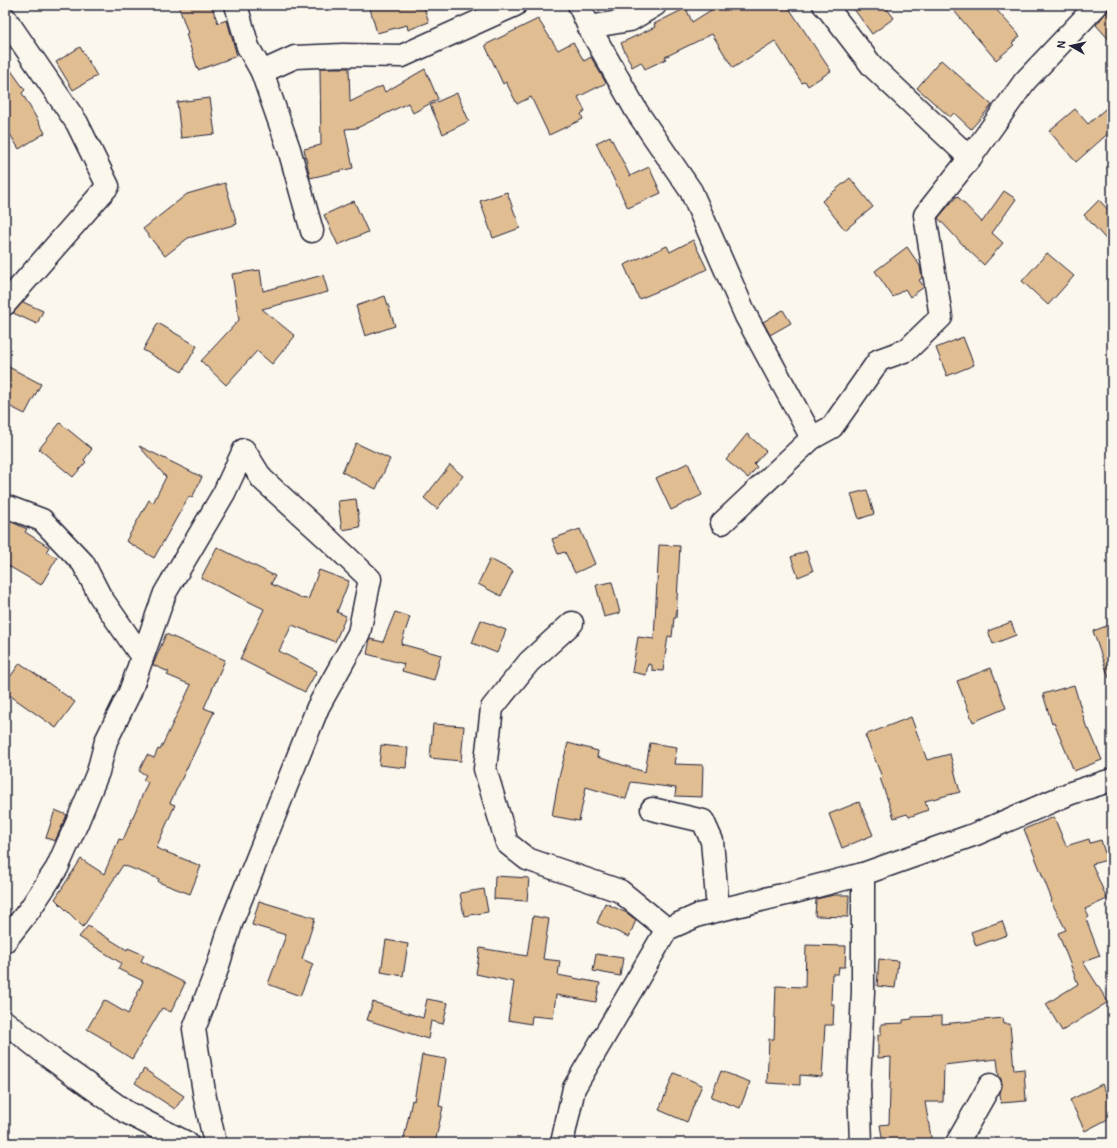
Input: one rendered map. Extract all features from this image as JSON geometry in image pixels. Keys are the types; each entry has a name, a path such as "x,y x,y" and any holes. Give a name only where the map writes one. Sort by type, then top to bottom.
{"street":[{"path":"236,5 248,47 262,72 288,149 312,231"},
{"path":"262,72 295,56 402,56 514,5"},
{"path":"579,5 589,27 637,112 691,191 746,316 812,438"},
{"path":"589,27 630,20 655,5"},
{"path":"824,5 873,67 970,158"},
{"path":"722,523 812,438 832,427 879,360 907,350 941,317 925,215 970,158 1025,81 1097,5"},
{"path":"5,18 77,123 108,186 5,304"},
{"path":"5,941 30,908 56,868 78,823 98,772 106,741 130,692 165,593 224,493 244,450 262,479 370,579 359,633 318,707 232,922 216,972 194,1029 205,1098 215,1143"},
{"path":"5,506 42,520 83,563 100,596 142,657"},
{"path":"572,622 530,662 492,708 485,770 506,843 527,859 620,892 667,929"},
{"path":"562,1143 574,1088 667,929 699,915 863,874 976,834 1071,793 1112,780"},
{"path":"652,809 703,821 712,841 718,910"},
{"path":"861,1143 859,1085 863,991 863,874"},
{"path":"6,1026 126,1112 187,1143"},
{"path":"956,1143 990,1085"}],"building":[{"path":"178,5 211,5 218,23 227,20 237,56 198,70 186,34 188,33"},
{"path":"369,5 423,5 429,22 408,30 407,25 377,33"},
{"path":"719,5 787,5 831,71 808,86 805,81 802,83 775,41 733,68 712,34 665,57 666,59 645,69 641,62 632,67 621,43 655,27 654,24 686,8 692,22"},
{"path":"851,5 884,5 894,18 872,34"},
{"path":"949,5 992,5 1020,36 1012,43 1014,45 996,60"},
{"path":"1112,5 1112,43 1096,25"},
{"path":"538,19 558,50 573,42 584,61 591,57 606,83 578,97 585,111 581,114 583,119 549,135 531,97 517,104 506,82 503,84 485,45"},
{"path":"80,47 97,76 73,90 56,62"},
{"path":"941,60 992,105 971,129 954,113 950,117 917,88"},
{"path":"5,62 25,90 22,93 45,133 19,149 5,126"},
{"path":"320,68 349,68 350,102 382,86 385,92 425,69 438,99 413,113 408,103 357,128 345,129 353,168 310,178 304,149 321,145"},
{"path":"457,93 469,121 443,134 430,105"},
{"path":"210,98 215,134 181,138 177,102"},
{"path":"1112,103 1112,130 1076,162 1049,131 1075,109 1088,124"},
{"path":"610,136 630,176 649,167 661,193 628,208 596,143"},
{"path":"850,178 873,207 845,230 822,201"},
{"path":"225,183 237,224 188,238 165,256 143,229 187,194"},
{"path":"1004,191 1016,199 992,233 1003,243 984,265 938,218 957,196 982,222"},
{"path":"507,192 520,228 493,238 480,201"},
{"path":"1099,200 1112,214 1112,246 1084,215"},
{"path":"354,201 368,232 338,245 324,215"},
{"path":"693,240 707,269 639,299 624,265 667,246 670,252"},
{"path":"907,247 920,266 922,278 919,280 924,287 910,297 905,289 893,297 875,271"},
{"path":"1047,253 1074,276 1048,305 1022,281"},
{"path":"260,270 263,291 323,275 328,292 262,309 295,336 272,364 257,351 226,385 201,361 239,320 232,274"},
{"path":"385,296 395,326 365,336 356,306"},
{"path":"23,302 43,311 37,324 13,313"},
{"path":"783,310 791,323 770,335 763,322"},
{"path":"158,323 197,346 182,372 143,350"},
{"path":"963,337 974,365 947,376 936,348"},
{"path":"5,365 41,384 25,414 5,404"},
{"path":"60,423 92,449 84,460 86,462 73,477 39,449"},
{"path":"747,434 766,451 754,464 757,467 748,478 726,460"},
{"path":"356,443 390,459 376,489 342,472"},
{"path":"139,446 202,477 192,498 189,496 154,558 126,541 149,500 153,503 166,477"},
{"path":"688,463 702,495 671,510 656,478"},
{"path":"450,465 463,476 437,509 424,498"},
{"path":"867,490 874,514 859,519 851,494"},
{"path":"356,499 360,527 342,530 338,501"},
{"path":"5,519 27,529 25,532 49,547 46,552 57,558 41,585 5,564"},
{"path":"580,529 595,564 575,573 565,552 558,554 552,539"},
{"path":"659,545 680,546 676,618 674,618 672,637 668,636 663,671 652,670 652,665 648,664 646,675 632,672 638,637 654,639"},
{"path":"217,547 275,576 271,584 304,599 305,598 308,600 319,570 349,581 337,612 346,616 335,642 292,625 279,651 317,671 305,692 240,659 264,609 201,578"},
{"path":"806,551 813,571 798,577 791,557"},
{"path":"490,559 513,571 501,596 478,584"},
{"path":"612,582 620,613 604,617 596,585"},
{"path":"395,612 410,617 401,644 441,655 434,680 402,671 404,664 367,654 370,639 383,642"},
{"path":"481,620 506,630 497,653 472,643"},
{"path":"1011,622 1016,635 993,644 988,631"},
{"path":"1112,624 1112,678 1109,678 1093,631"},
{"path":"166,634 225,660 204,708 214,712 170,803 175,805 156,848 201,866 190,894 158,882 159,879 123,865 83,927 55,899 81,859 104,874 119,839 123,840 148,782 143,780 146,775 139,771 147,755 154,758 158,749 160,750 191,685 167,675 169,672 153,665"},
{"path":"20,663 75,702 56,728 5,692 5,684"},
{"path":"991,668 1006,708 973,722 957,681"},
{"path":"1074,685 1087,729 1089,729 1102,760 1074,771 1054,723 1052,724 1043,694"},
{"path":"911,717 927,760 950,754 960,792 925,801 928,810 909,817 907,814 894,818 880,778 882,777 865,735"},
{"path":"433,724 464,726 461,761 430,758"},
{"path":"568,743 598,751 597,757 645,772 650,743 677,747 674,764 703,765 702,797 675,796 676,788 631,782 626,799 586,787 579,821 552,816 559,777"},
{"path":"381,745 408,748 406,768 379,765"},
{"path":"859,802 873,835 842,848 829,814"},
{"path":"55,810 67,815 55,841 46,838"},
{"path":"1054,817 1066,846 1089,839 1090,843 1101,840 1107,860 1092,864 1107,899 1085,909 1089,917 1086,919 1100,956 1083,962 1108,1002 1062,1031 1046,1004 1078,984 1058,933 1066,930 1051,901 1052,900 1024,829"},
{"path":"495,876 529,878 527,901 494,899"},
{"path":"484,889 488,912 464,916 460,893"},
{"path":"834,895 849,895 848,917 815,916 816,899"},
{"path":"259,901 315,918 302,959 313,964 300,996 268,984 286,935 252,925"},
{"path":"605,903 627,913 636,920 629,937 597,923"},
{"path":"533,916 549,919 543,959 560,961 558,975 600,983 596,1002 556,995 553,1018 532,1016 531,1024 508,1020 514,982 476,974 480,948 527,956"},
{"path":"1002,921 1007,935 976,946 971,932"},
{"path":"88,926 127,950 128,948 144,955 141,961 185,983 171,1012 162,1008 132,1059 110,1045 111,1043 87,1029 104,1000 128,1014 143,981 118,969 121,963 79,937"},
{"path":"386,940 408,944 403,976 381,972"},
{"path":"806,945 846,946 845,967 839,967 838,974 832,974 831,1004 834,1004 833,1025 825,1025 822,1077 800,1075 800,1085 767,1083 769,1039 774,1039 776,986 805,987"},
{"path":"596,954 623,958 620,976 593,971"},
{"path":"879,959 898,961 895,988 877,986"},
{"path":"427,999 448,1003 443,1024 431,1021 428,1039 367,1020 373,1002 423,1018"},
{"path":"942,1016 942,1024 1003,1018 1004,1024 1010,1024 1014,1070 1024,1069 1026,1101 1001,1103 1000,1093 1002,1085 999,1076 997,1059 944,1065 943,1102 925,1102 932,1143 883,1143 880,1125 889,1124 891,1057 878,1058 878,1035 881,1035 881,1024 903,1023 903,1020 912,1019 912,1017"},
{"path":"422,1055 446,1059 439,1106 443,1107 435,1143 403,1143 412,1100 414,1101"},
{"path":"144,1069 184,1096 175,1109 135,1083"},
{"path":"721,1071 750,1082 740,1108 711,1097"},
{"path":"674,1073 702,1085 687,1122 659,1110"},
{"path":"1102,1084 1112,1104 1112,1117 1085,1131 1070,1100"}]}
